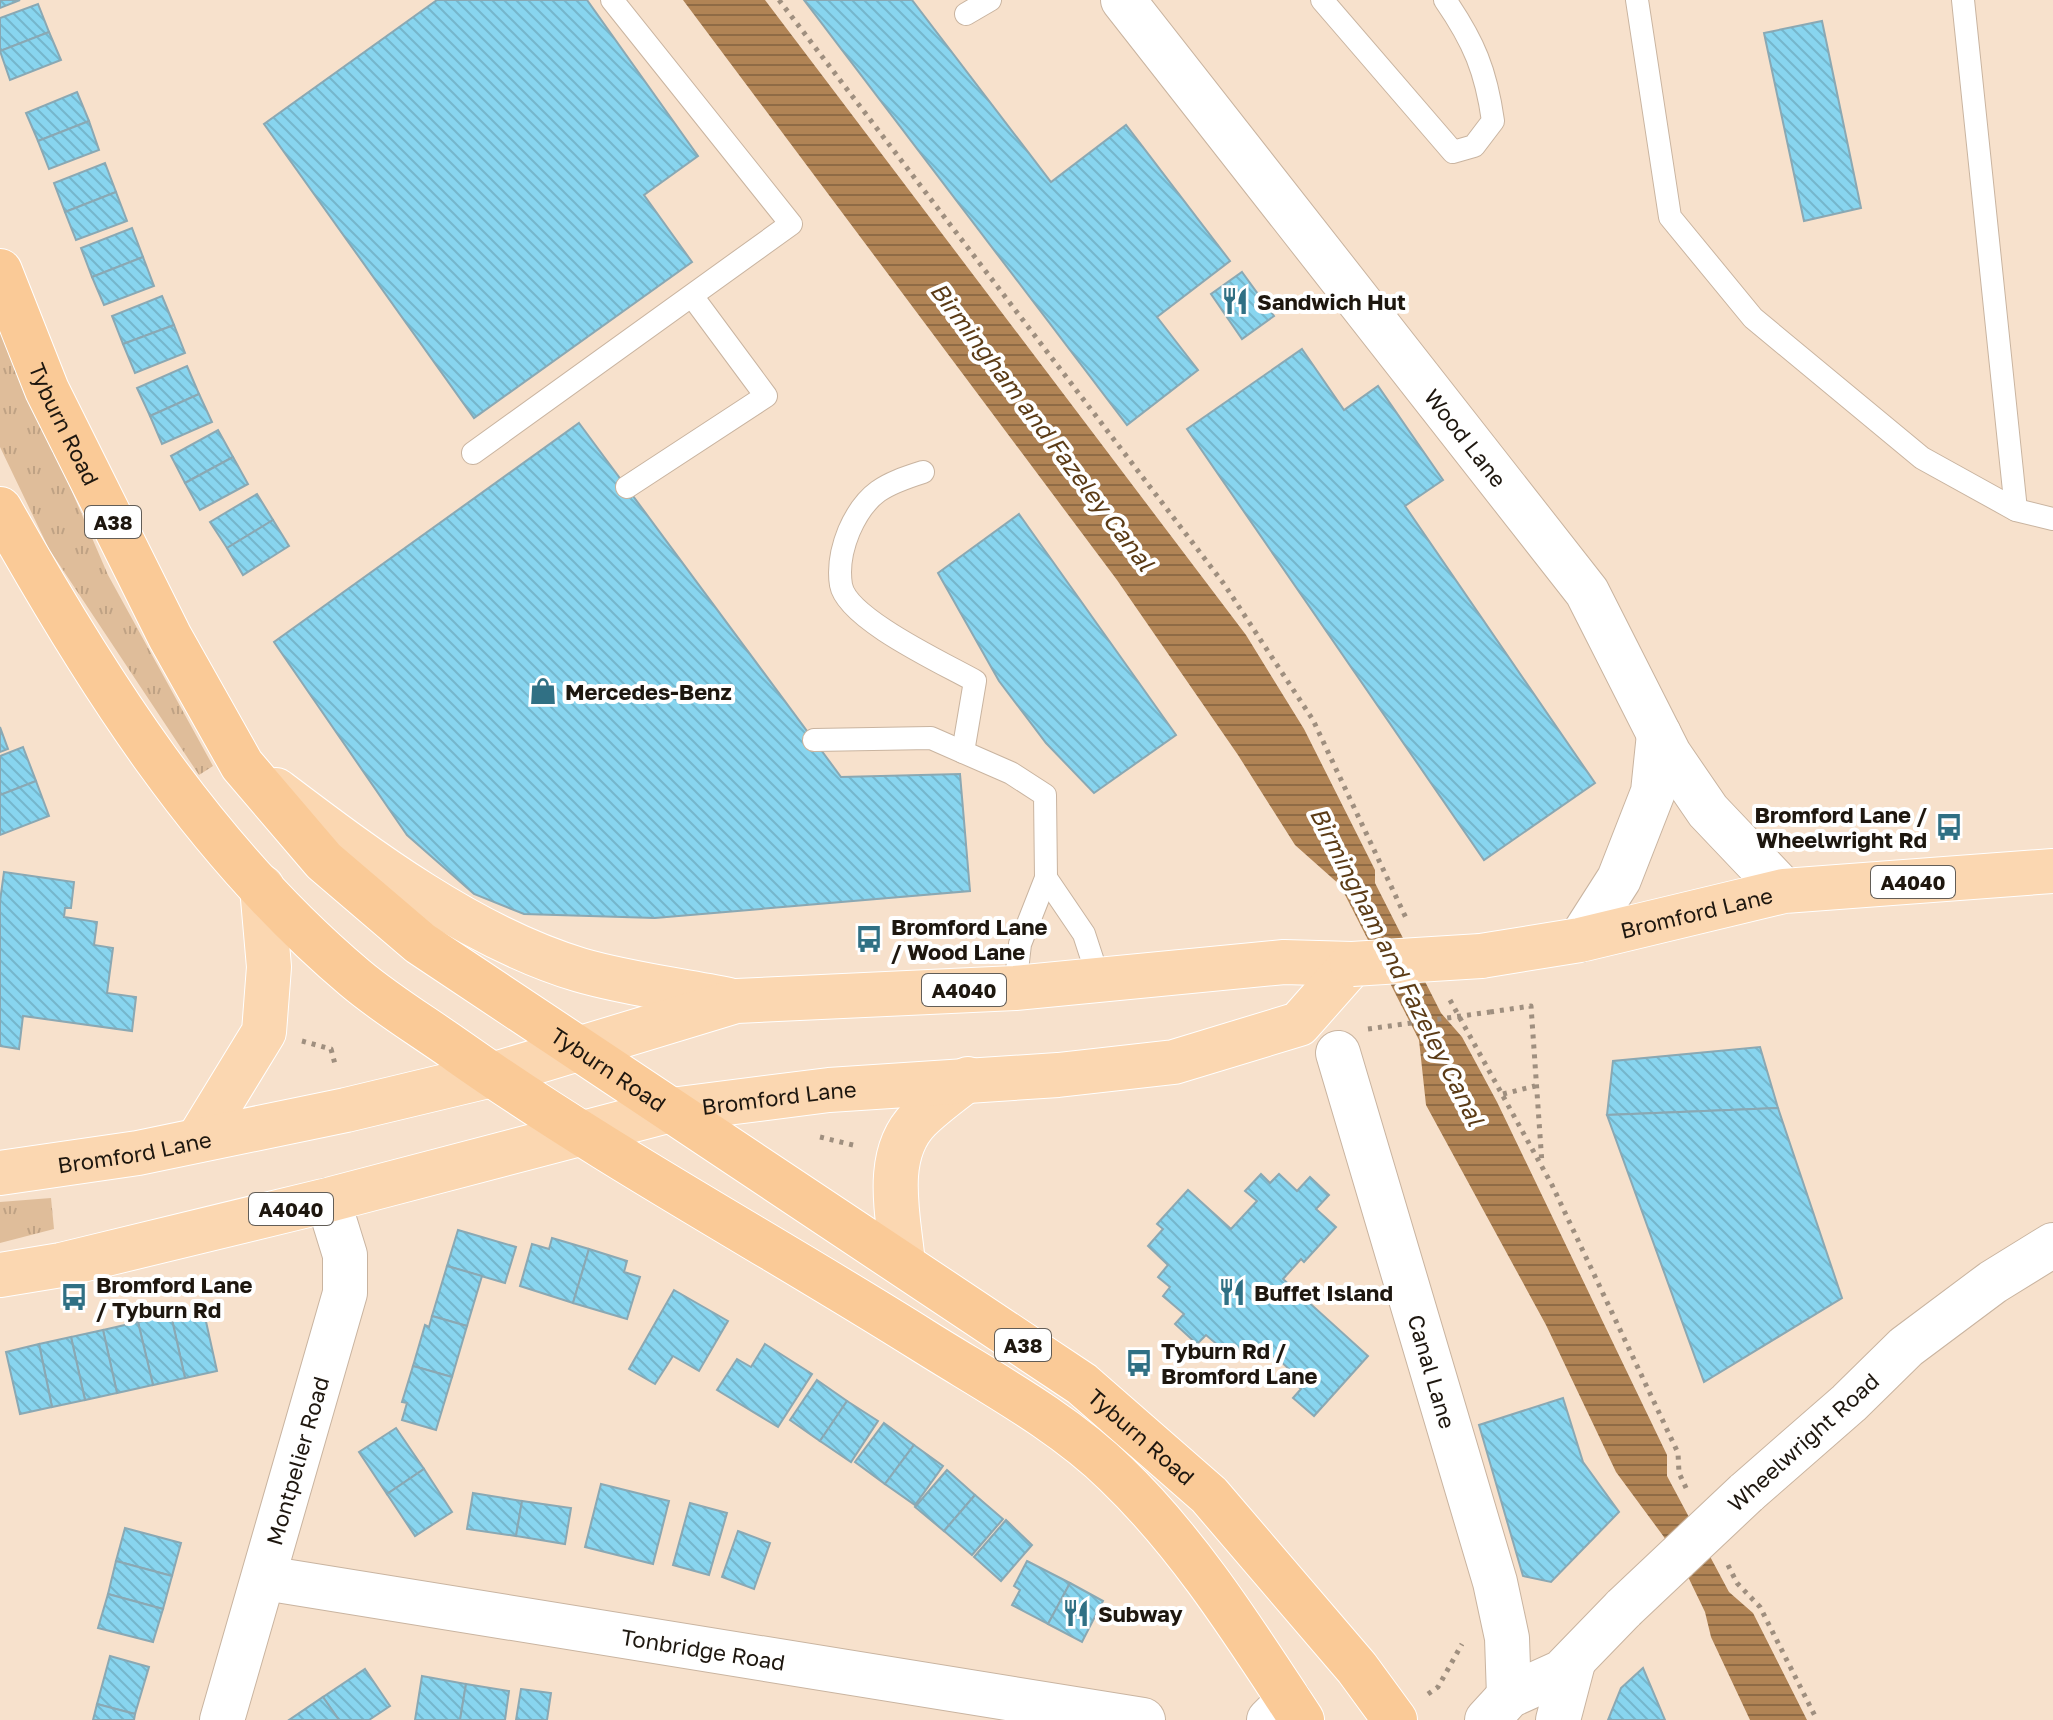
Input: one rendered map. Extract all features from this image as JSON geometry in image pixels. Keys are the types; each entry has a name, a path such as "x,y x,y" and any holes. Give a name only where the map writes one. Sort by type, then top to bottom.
{"highway":[{"name":"Tyburn Road","path":"0,271 47,390 170,637 242,765 324,861 420,943 1082,1384 1209,1495 1357,1668 1394,1718"},
{"name":"Tyburn Road","path":"0,509 119,707 195,814 262,887 356,979 580,1133 835,1285 1040,1415 1114,1471 1176,1537 1287,1713"}],"main road":[{"path":"242,765 362,855 525,950 581,970 736,1001"},
{"name":"Bromford Lane","path":"0,1173 198,1140 492,1075 736,1001 1015,988 1284,962 1352,964 1481,956 1580,940 1784,891 2050,873"},
{"path":"198,1140 264,1032 269,967 262,887"},
{"path":"1299,1024 1352,964"},
{"name":"Bromford Lane","path":"0,1275 61,1265 328,1200 671,1110 968,1079 1058,1075 1174,1062 1299,1024"},
{"path":"903,1264 895,1168 905,1138 918,1120 968,1079"}],"street":[{"name":"Wood Lane","path":"1123,0 1587,592 1659,734 1708,811 1784,891"},
{"path":"1580,940 1625,865 1653,792 1659,734"},
{"name":"Canal Lane","path":"1353,1041 1495,1582 1507,1638 1498,1708"},
{"name":"Montpelier Road","path":"222,1720 345,1293 345,1255 328,1200"},
{"name":"Wheelwright Road","path":"1498,1708 1573,1663 1624,1608 1906,1347 1993,1282 2053,1245"},
{"name":"Tonbridge Road","path":"265,1578 1143,1720"},
{"name":"Wheelwright Road","path":"1558,1720 1573,1663"}],"lane":[{"path":"473,453 791,224 612,0"},
{"path":"966,14 990,0"},
{"path":"1322,0 1453,152 1474,146 1493,121 1486,75 1468,33 1445,0"},
{"path":"1637,0 1670,217 1753,318 1922,458 2016,510 2053,519"},
{"path":"1963,0 2016,510"},
{"path":"627,487 766,396 692,296"},
{"path":"923,472 883,485 857,514 841,550 841,588 860,613 975,681 963,752"},
{"path":"814,740 931,738 1011,773 1045,795 1046,878 1020,944 1015,988"},
{"path":"1046,878 1084,934 1099,980"},
{"path":"1299,1024 1353,1041"}],"path":[{"path":"779,0 1224,584 1313,720 1410,926"},
{"path":"1447,994 1542,1169 1678,1453 1679,1473 1693,1501"},
{"path":"1353,1041 1531,1006 1542,1169"},
{"path":"1503,1094 1535,1086"},
{"path":"1723,1556 1737,1583 1760,1607 1817,1720"},
{"path":"1394,1718 1438,1687 1468,1633"}],"green space":[{"path":"0,325 108,575 213,766 199,775 49,549 0,447"},
{"path":"51,1198 54,1229 0,1243 0,1202"}],"water":[{"name":"Birmingham and Fazeley Canal","path":"683,0 765,0 1246,635 1304,729 1375,870 1375,883 1441,1013 1462,1037 1497,1102 1667,1455 1667,1476 1729,1592 1753,1613 1807,1720 1750,1720 1678,1556 1616,1472 1546,1325 1426,1105 1419,1040 1340,885 1295,845 1238,755 1117,580"}],"building":[{"path":"0,0 20,0 0,8"},
{"path":"437,0 587,0 698,156 644,195 692,262 474,418 264,124"},
{"path":"804,0 912,0 1051,182 1126,125 1230,261 1157,317 1198,370 1127,425"},
{"path":"38,4 49,32 0,51 0,18"},
{"path":"1822,21 1861,208 1804,221 1764,33"},
{"path":"49,32 61,60 10,80 0,51"},
{"path":"77,92 89,121 38,141 26,113"},
{"path":"89,121 99,150 49,169 38,141"},
{"path":"105,163 116,192 65,212 54,183"},
{"path":"116,192 127,221 76,240 65,212"},
{"path":"132,228 143,257 92,277 81,248"},
{"path":"143,257 154,286 104,305 92,277"},
{"path":"1242,272 1274,316 1242,339 1211,294"},
{"path":"162,296 174,325 123,344 112,316"},
{"path":"174,325 185,353 135,373 123,344"},
{"path":"1302,349 1344,410 1378,386 1443,480 1405,506 1595,783 1484,860 1187,429"},
{"path":"187,366 199,394 150,416 137,388"},
{"path":"199,394 212,422 162,444 150,416"},
{"name":"Mercedes-Benz","path":"579,423 841,777 960,774 970,891 655,918 524,914 474,894 407,835 274,642"},
{"path":"218,430 233,457 185,483 171,456"},
{"path":"233,457 248,484 200,510 185,483"},
{"path":"257,494 273,520 227,548 210,522"},
{"path":"1019,514 1176,735 1094,793 1046,743 999,681 938,573"},
{"path":"273,520 289,546 243,575 227,548"},
{"path":"0,727 8,749 0,752"},
{"path":"23,747 36,781 0,795 0,756"},
{"path":"36,781 49,816 0,835 0,795"},
{"path":"4,872 74,882 71,908 65,908 64,917 97,922 94,945 113,948 107,993 136,997 132,1031 23,1016 19,1049 0,1046 0,901"},
{"path":"1760,1047 1778,1108 1607,1115 1613,1061"},
{"path":"1778,1108 1842,1298 1704,1382 1607,1115"},
{"name":"Buffet Island","path":"1261,1174 1270,1183 1279,1174 1297,1191 1310,1177 1329,1195 1316,1209 1336,1227 1304,1262 1301,1259 1283,1279 1368,1356 1314,1416 1293,1398 1301,1389 1285,1375 1290,1370 1275,1356 1272,1360 1256,1346 1247,1356 1234,1344 1226,1352 1206,1335 1197,1344 1175,1324 1184,1314 1163,1296 1170,1287 1158,1277 1168,1265 1148,1246 1163,1229 1157,1224 1188,1190 1231,1229 1257,1201 1245,1191"},
{"path":"458,1230 516,1247 505,1283 447,1266"},
{"path":"552,1238 589,1249 573,1303 520,1286 532,1244 549,1249"},
{"path":"589,1249 627,1261 624,1272 640,1277 627,1319 573,1303"},
{"path":"447,1266 482,1276 467,1326 432,1316"},
{"path":"674,1290 728,1321 699,1371 673,1356 655,1384 629,1369"},
{"path":"203,1308 217,1371 185,1378 171,1315"},
{"path":"171,1315 185,1378 153,1385 138,1322"},
{"path":"432,1316 467,1326 452,1377 413,1366 425,1325 429,1327"},
{"path":"138,1322 153,1385 117,1393 103,1330"},
{"path":"103,1330 117,1393 85,1400 71,1337"},
{"path":"71,1337 85,1400 52,1407 39,1344"},
{"path":"39,1344 52,1407 20,1414 6,1352"},
{"path":"765,1344 812,1374 778,1427 717,1390 737,1359 751,1367"},
{"path":"413,1366 452,1377 436,1430 402,1420 407,1403 402,1402"},
{"path":"817,1380 847,1401 820,1441 790,1420"},
{"path":"1563,1398 1583,1462 1619,1512 1551,1582 1523,1576 1479,1425"},
{"path":"847,1401 878,1421 851,1462 820,1441"},
{"path":"884,1423 914,1445 885,1484 855,1462"},
{"path":"396,1428 424,1469 387,1494 359,1452"},
{"path":"914,1445 943,1466 915,1505 885,1484"},
{"path":"424,1469 452,1512 415,1536 387,1494"},
{"path":"947,1470 975,1495 944,1531 915,1507"},
{"path":"601,1484 669,1501 653,1564 585,1547"},
{"path":"473,1493 522,1501 516,1536 467,1529"},
{"path":"975,1495 1003,1519 972,1555 944,1531"},
{"path":"522,1501 571,1508 565,1544 516,1536"},
{"path":"690,1503 727,1513 709,1575 673,1565"},
{"path":"1006,1520 1032,1545 1001,1581 974,1557"},
{"path":"125,1528 181,1543 172,1576 116,1561"},
{"path":"738,1531 770,1543 754,1589 722,1577"},
{"path":"116,1561 172,1576 163,1609 108,1594"},
{"path":"1027,1561 1070,1583 1048,1624 1012,1605 1020,1590 1014,1586"},
{"name":"Subway","path":"1070,1583 1103,1601 1082,1642 1048,1624"},
{"path":"108,1594 163,1609 153,1642 98,1628"},
{"path":"110,1656 149,1667 135,1714 97,1704"},
{"path":"1643,1668 1665,1720 1608,1720 1621,1688"},
{"path":"365,1669 390,1706 369,1720 339,1720 323,1697"},
{"path":"422,1676 466,1684 460,1720 415,1720"},
{"path":"466,1684 509,1691 505,1720 460,1720"},
{"path":"521,1689 551,1693 547,1720 516,1720"},
{"path":"323,1697 339,1720 289,1720"},
{"path":"97,1704 135,1714 134,1720 93,1720"}],"place":[{"name":"Sandwich Hut","path":"1235,301"},
{"name":"Mercedes-Benz","path":"543,691"},
{"name":"Bromford Lane / Wheelwright Rd","path":"1949,827"},
{"name":"Bromford Lane / Wood Lane","path":"869,939"},
{"name":"Buffet Island","path":"1232,1292"},
{"name":"Bromford Lane / Tyburn Rd","path":"74,1297"},
{"name":"Tyburn Rd / Bromford Lane","path":"1139,1363"},
{"name":"Subway","path":"1076,1613"}]}
